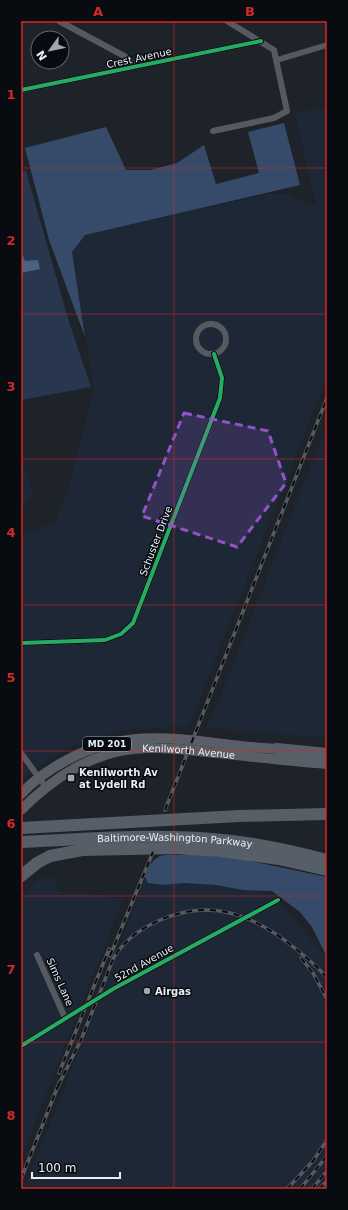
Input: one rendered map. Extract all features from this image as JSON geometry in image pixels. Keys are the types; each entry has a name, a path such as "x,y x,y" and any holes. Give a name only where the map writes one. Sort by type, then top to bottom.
{"highway":[{"name":"MD 201","path":"277,749 327,754"},
{"name":"Baltimore-Washington Parkway","path":"21,828 239,816 327,814"},
{"name":"Baltimore-Washington Parkway","path":"21,842 179,837 232,841 285,850 327,860"},
{"path":"21,876 37,863 50,856 82,850 169,848 221,851 279,859 327,870"},
{"path":"285,850 327,855"}],"main road":[{"name":"Kenilworth Avenue","path":"21,794 39,777 74,756 112,742 154,737 277,749 327,749"},
{"name":"Kenilworth Avenue","path":"21,810 46,786 72,768 108,754 136,748 206,752 327,764"}],"street":[{"path":"59,21 126,57 135,66"},
{"path":"213,132 263,121 287,111 274,50 227,21"},
{"name":"Crest Avenue","path":"21,90 261,41"},
{"path":"277,60 327,45"},
{"path":"209,324 220,327 226,338 222,349 214,354 202,351 198,348 195,340 201,327 209,324"},
{"name":"Schuster Drive","path":"21,643 105,640 121,634 133,623 220,398 222,378 214,354"},
{"path":"21,753 46,786"},
{"name":"52nd Avenue","path":"21,1046 113,989 278,900"},
{"name":"Sims Lane","path":"37,955 65,1018"}],"highlighted area":[{"path":"184,413 268,431 286,483 237,547 142,516"}],"shaded area":[{"path":"327,106 327,377 189,726 134,729 84,740 49,759 21,781 21,536 55,522 67,492 94,391 72,252 85,235 268,194 289,194 302,202 316,205 295,114"},
{"path":"284,123 300,185 85,235 72,252 85,337 49,240 25,148 106,127 126,170 150,170 177,163 204,145 216,184 259,173 248,132"},
{"path":"21,171 26,171 69,322 91,387 21,400"},
{"path":"21,250 25,261 38,260 40,269 21,273"},
{"path":"327,424 327,738 206,728 218,702"},
{"path":"21,461 34,494 21,506"},
{"path":"164,855 203,855 241,859 327,877 327,957 312,927 300,912 272,891 243,890 216,885 184,883 164,885 148,883 145,877 149,866 154,860"},
{"path":"52,876 59,892 88,893 123,899 21,1158 21,896 37,880"},
{"path":"145,877 146,881 164,885 184,883 216,885 243,890 256,889 278,900 327,958 327,1189 24,1189 111,971"}],"railway":[{"path":"165,810 327,398"},
{"path":"110,956 153,852"},
{"path":"58,1086 81,1040 114,957 123,945 133,936 158,921 177,914 196,910 214,910 231,913 248,919 280,937 308,959 327,978"},
{"path":"59,1073 109,949"},
{"path":"301,958 313,973 327,999"},
{"path":"21,1179 60,1081"},
{"path":"287,1189 313,1161 327,1140"},
{"path":"300,1189 327,1156"},
{"path":"312,1189 327,1171"},
{"path":"319,1189 327,1181"}],"cycle path":[{"path":"21,90 261,41"},
{"path":"21,643 105,640 121,634 133,623 220,398 222,378 214,354"},
{"path":"21,1046 113,989 278,900"}],"place":[{"name":"Kenilworth Av at Lydell Rd","path":"71,778"},
{"name":"Airgas","path":"147,991"}]}
